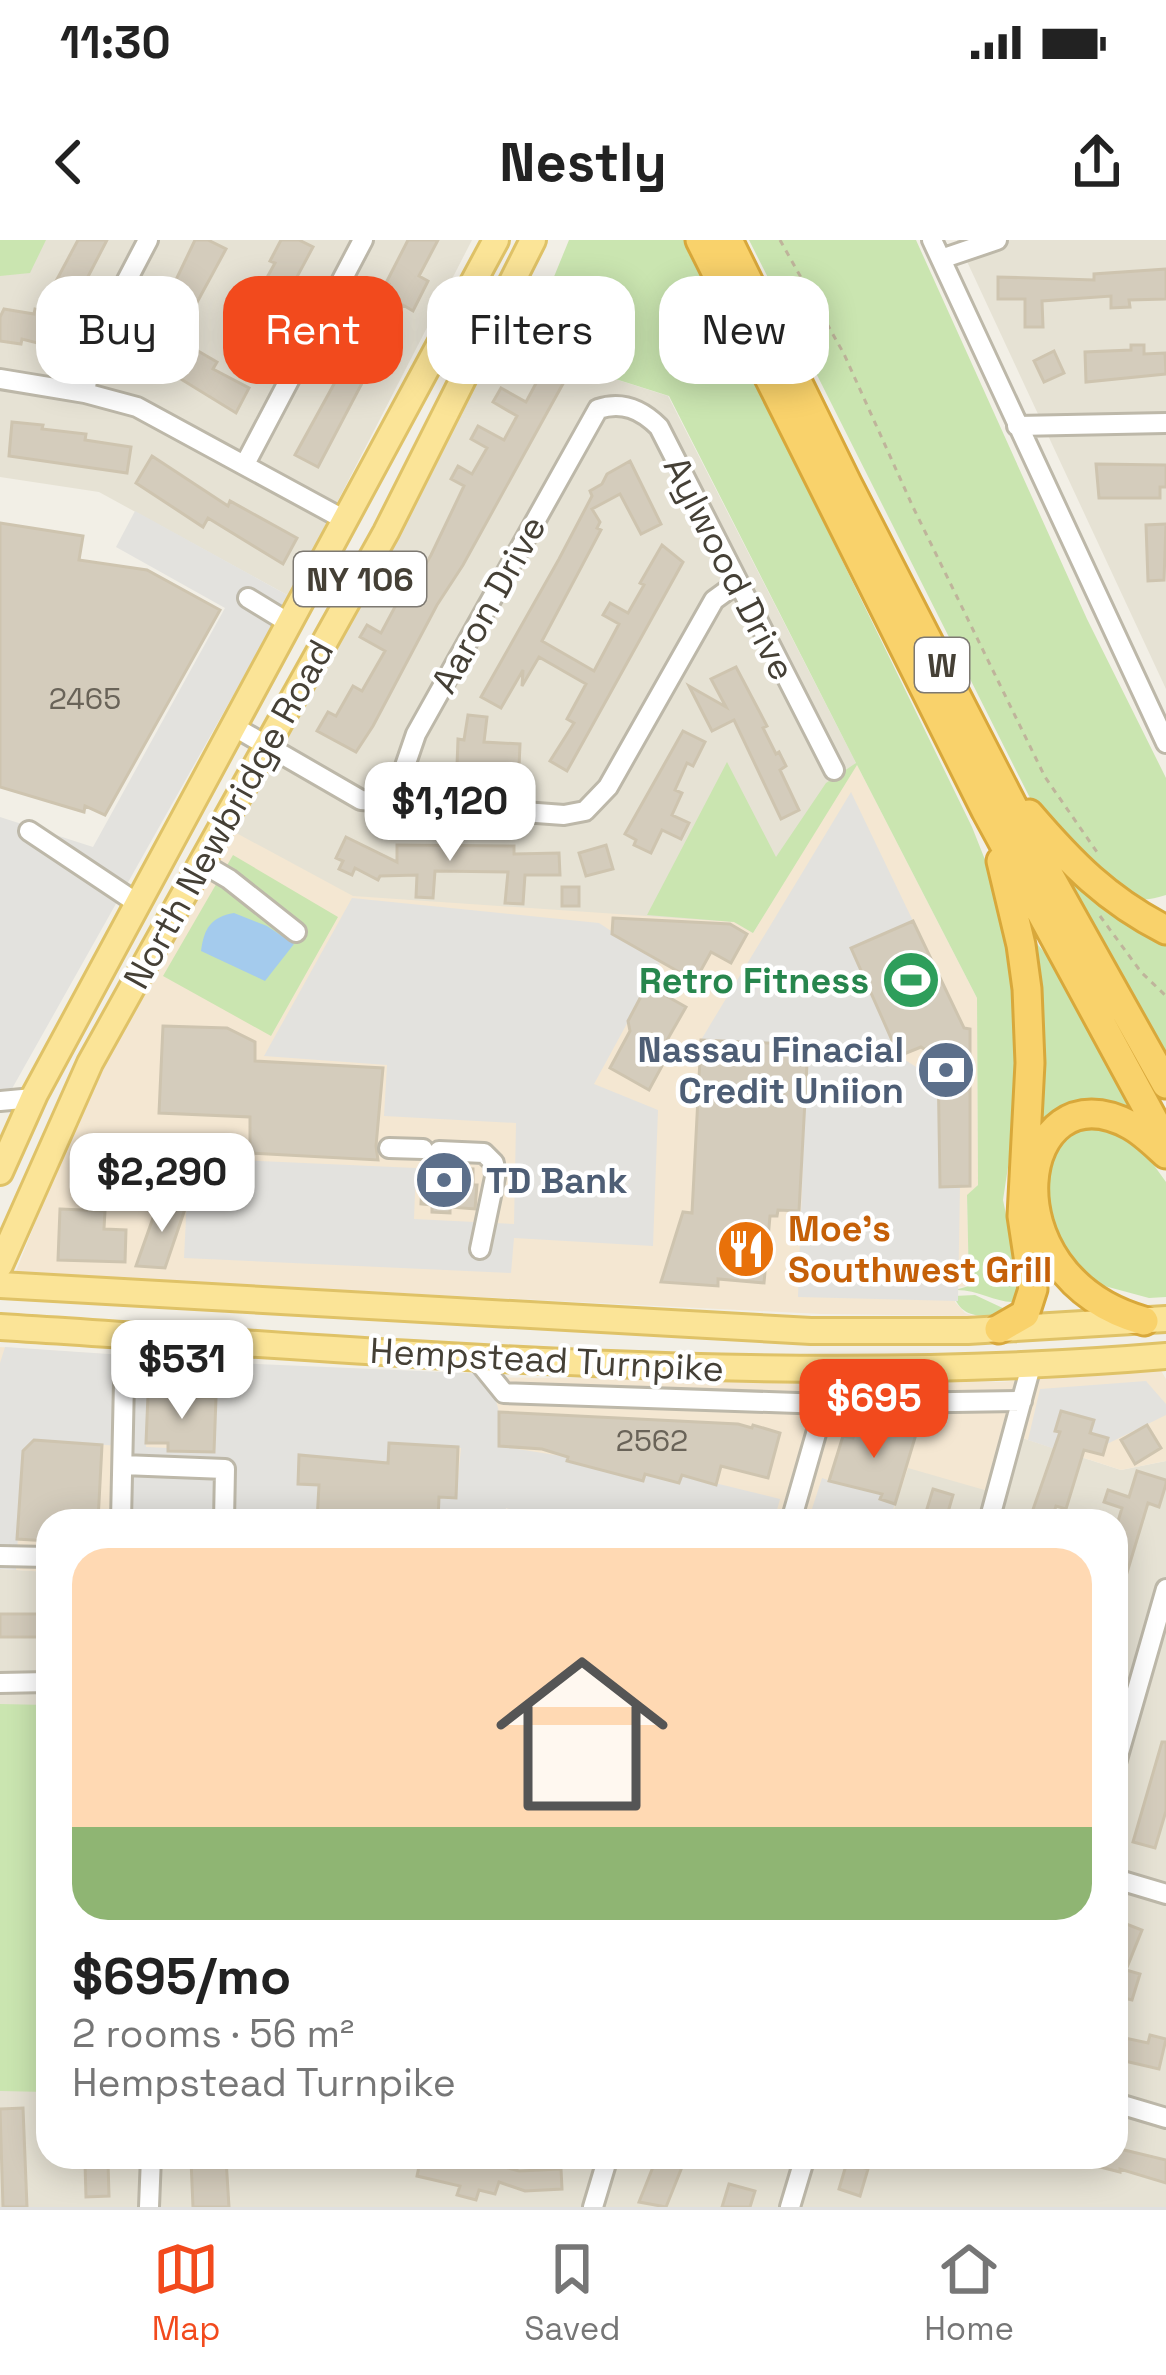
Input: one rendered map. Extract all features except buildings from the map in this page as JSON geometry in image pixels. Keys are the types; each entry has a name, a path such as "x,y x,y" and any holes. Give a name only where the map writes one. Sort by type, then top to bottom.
{"highway":[{"name":"W","path":"700,240 986,811 1166,1143"},
{"name":"W","path":"728,240 1039,857 1166,1084"},
{"path":"1007,789 1079,872 1166,930"},
{"path":"986,811 1022,945 1030,1044 1022,1216 1033,1294 1022,1317 999,1329"},
{"path":"1112,897 1138,911 1166,907"},
{"path":"1155,1320 1112,1312 1059,1268 1039,1225 1032,1180 1048,1135 1087,1116 1107,1116 1132,1126 1166,1154"}],"main road":[{"name":"North Newbridge Road","path":"0,1172 33,1098 496,240"},
{"name":"North Newbridge Road","path":"0,1265 90,1063 386,532 533,240"},
{"path":"137,903 166,923"},
{"name":"Hempstead Turnpike","path":"0,1285 811,1331 999,1329 1155,1320"},
{"path":"1155,1320 1165,1358"},
{"name":"Hempstead Turnpike","path":"0,1327 643,1367 835,1371 1165,1358"},
{"path":"643,1367 796,1355 810,1348 811,1331"}],"street":[{"path":"85,393 93,345 148,240"},
{"path":"244,464 363,240"},
{"path":"932,240 1166,743"},
{"path":"941,259 997,240"},
{"path":"0,379 85,393 150,413 345,520"},
{"name":"Aylwood Drive","path":"598,409 612,404 633,408 659,427 834,770"},
{"name":"Aaron Drive","path":"392,804 416,734 598,409"},
{"path":"1017,426 1166,424"},
{"path":"233,726 361,800 564,814 585,811 608,788 714,600 736,584"},
{"path":"248,598 290,623"},
{"path":"29,831 137,903"},
{"path":"200,862 229,878 296,932"},
{"path":"0,1101 33,1098"},
{"path":"389,1148 484,1153 494,1163 480,1250"},
{"path":"121,1509 125,1334"},
{"name":"Hempstead Turnpike","path":"475,1356 504,1393 826,1404 1022,1401"},
{"path":"992,1509 1031,1366"},
{"path":"795,1509 835,1371"},
{"path":"123,1465 224,1469 224,1509"},
{"path":"0,1556 36,1557"},
{"path":"1128,1721 1166,1589"},
{"path":"0,1683 36,1682"},
{"path":"1128,1883 1166,1894"},
{"path":"1128,2107 1166,2118"},
{"path":"149,2207 151,2169"},
{"path":"593,2207 604,2169"},
{"path":"790,2207 801,2169"}],"path":[{"path":"780,240 844,354 1045,777 1102,860 1112,897 1097,910 1103,924 1166,996"}],"shaded area":[{"path":"0,240 472,240 453,276 427,276 427,328 403,374 403,276 223,276 223,384 398,384 289,596 99,492 0,477"},
{"path":"957,240 1166,240 1166,689"},
{"path":"459,384 630,384 668,396 856,763 753,933 400,920 214,837"},
{"path":"135,511 289,596 0,1110 0,817 93,847 225,608 116,547"},
{"path":"856,763 977,998 978,1185 967,1196 969,1286 956,1287 955,1302 974,1316 821,1314 15,1274 69,1137 227,828 353,896 734,922 753,933"},
{"path":"851,792 913,921 851,949 899,1056 938,1081 940,1186 960,1186 958,1301 798,1297 807,1046 701,1040"},
{"path":"352,898 599,923 660,963 594,1084 658,1110 653,1246 514,1238 511,1273 184,1258 189,1158 416,1168 414,1219 514,1224 516,1123 384,1116 387,1065 264,1056"},
{"path":"0,1347 440,1377 1001,1382 1159,1367 1166,1379 1166,1461 1121,1470 1016,1436 1002,1495 908,1468 894,1509 36,1509 36,1571 0,1569"},
{"path":"5,1347 489,1374 499,1412 499,1446 568,1457 568,1461 642,1481 645,1474 679,1483 682,1475 780,1499 777,1509 438,1509 439,1497 456,1497 461,1448 390,1443 388,1463 299,1459 298,1483 319,1485 317,1509 122,1509 123,1446 34,1441 23,1451 16,1570 0,1569 0,1363","holes":["148,1397 215,1398 213,1450 146,1447"]},
{"path":"1146,1381 1166,1404 1166,1415 1107,1444 1108,1438 1090,1433 1093,1420 1062,1411 1055,1430 1065,1434 1061,1451 1028,1440 1040,1389"},
{"path":"1016,1436 1121,1470 1166,1461 1166,2207 0,2207 0,1569 36,1571 36,2169 1128,2169 1128,1509 894,1509 907,1468"},
{"path":"822,1478 845,1486 847,1482 887,1479 880,1498 895,1504 893,1509 812,1509"}],"green space":[{"path":"0,240 46,240 30,273 0,276"},
{"path":"569,240 686,240 704,276 659,276 659,384 756,384 972,827 1001,900 1014,962 1020,1088 1003,1200 1019,1276 1019,1301 955,1290 969,1286 967,1195 978,1185 977,998 857,765 753,933 734,922 647,915 727,762 776,857 826,783 856,763 669,396 631,384 635,384 635,276 554,276"},
{"path":"749,240 916,240 1087,619 1166,778 1166,895 1137,899 1116,891 1075,854 1031,800 822,384 829,384 829,276 767,276"},
{"path":"233,855 338,917 271,1036 163,976"},
{"path":"1065,870 1166,940 1166,1060 1062,874"},
{"path":"1034,940 1063,975 1137,1113 1067,1109 1040,1126 1036,1122 1044,1069"},
{"path":"1074,1126 1130,1132 1166,1182 1166,1297 1149,1298 1086,1281 1044,1222 1048,1148"},
{"path":"975,1295 1007,1310 1006,1316 968,1313 954,1296"},
{"path":"0,1704 36,1705 36,2092 0,2091"}],"water":[{"path":"234,913 294,944 265,981 201,951 210,925"}],"place":[{"name":"Retro Fitness","path":"911,980"},
{"name":"Nassau Finacial Credit Uniion","path":"946,1070"},
{"name":"TD Bank","path":"444,1180"},
{"name":"Moe's Southwest Grill","path":"746,1249"}]}
